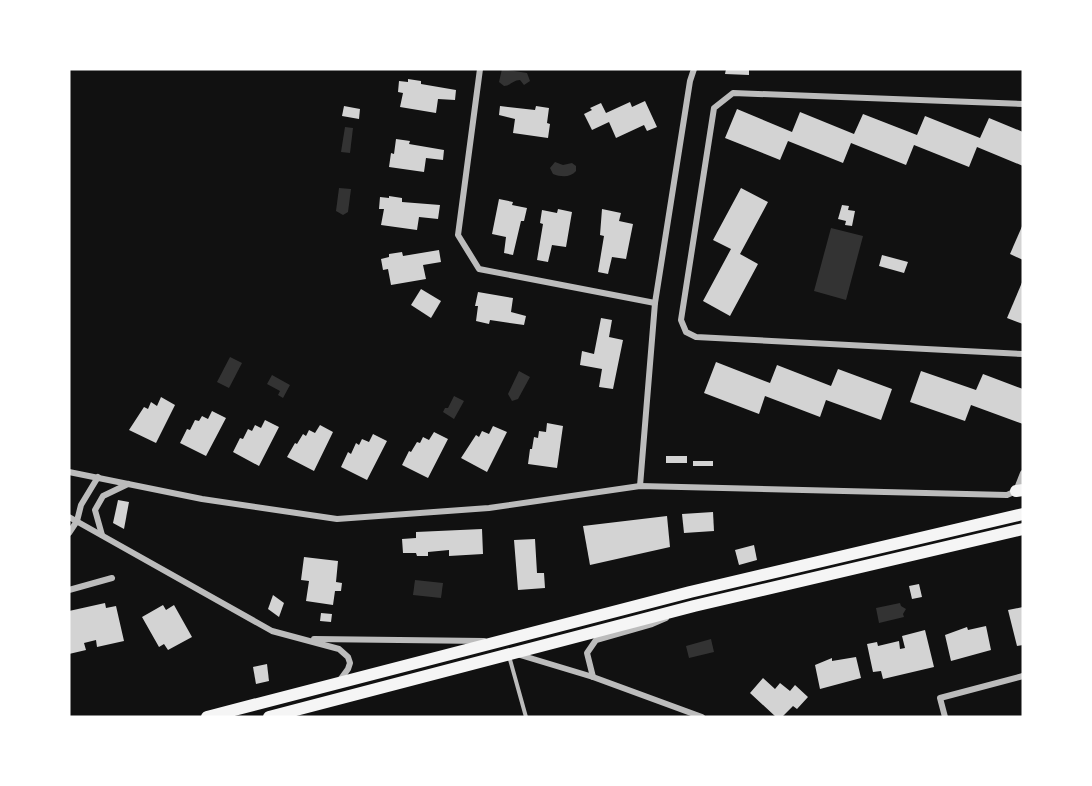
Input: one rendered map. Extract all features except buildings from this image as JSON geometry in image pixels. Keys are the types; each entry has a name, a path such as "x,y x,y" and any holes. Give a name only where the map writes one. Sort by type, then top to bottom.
{"highway":[{"path":"207,717 690,592 1023,514"},
{"path":"269,717 694,606 1023,529"},
{"path":"980,539 1023,538"}],"street":[{"path":"480,69 458,235 479,269 655,303"},
{"path":"640,486 655,303 690,81 694,69"},
{"path":"1023,104 734,93 714,108 681,320 686,332 696,337 1023,354"},
{"path":"69,467 98,477"},
{"path":"69,472 202,499 338,519 489,508 640,486 1007,495 1020,490 1023,473"},
{"path":"69,533 77,521 81,505 98,477"},
{"path":"102,535 95,510 103,496 129,484"},
{"path":"69,517 272,631 339,649 348,657 348,669 338,682"},
{"path":"69,590 112,578"},
{"path":"593,677 587,653 596,640 652,624 694,606"},
{"path":"299,639 496,642"},
{"path":"513,655 593,677 702,717"},
{"path":"945,717 940,698 1023,676"}],"lane":[{"path":"513,655 526,717"}],"shaded area":[{"path":"502,69 527,73 530,81 524,85 518,80 504,86 499,82"},
{"path":"345,127 353,128 350,153 341,152"},
{"path":"555,162 563,165 572,163 576,166 576,171 565,176 553,174 550,168"},
{"path":"339,188 351,189 348,212 343,215 336,211"},
{"path":"831,228 863,236 846,300 814,291"},
{"path":"230,357 242,363 229,388 217,382"},
{"path":"519,371 530,377 518,399 512,401 508,394"},
{"path":"272,375 290,385 283,398 278,395 280,391 267,384"},
{"path":"454,396 464,401 454,419 443,412 445,408 448,408"},
{"path":"415,580 443,583 441,598 413,595"},
{"path":"900,603 906,609 904,617 879,623 876,608"},
{"path":"711,639 714,652 689,658 686,646"}]}
